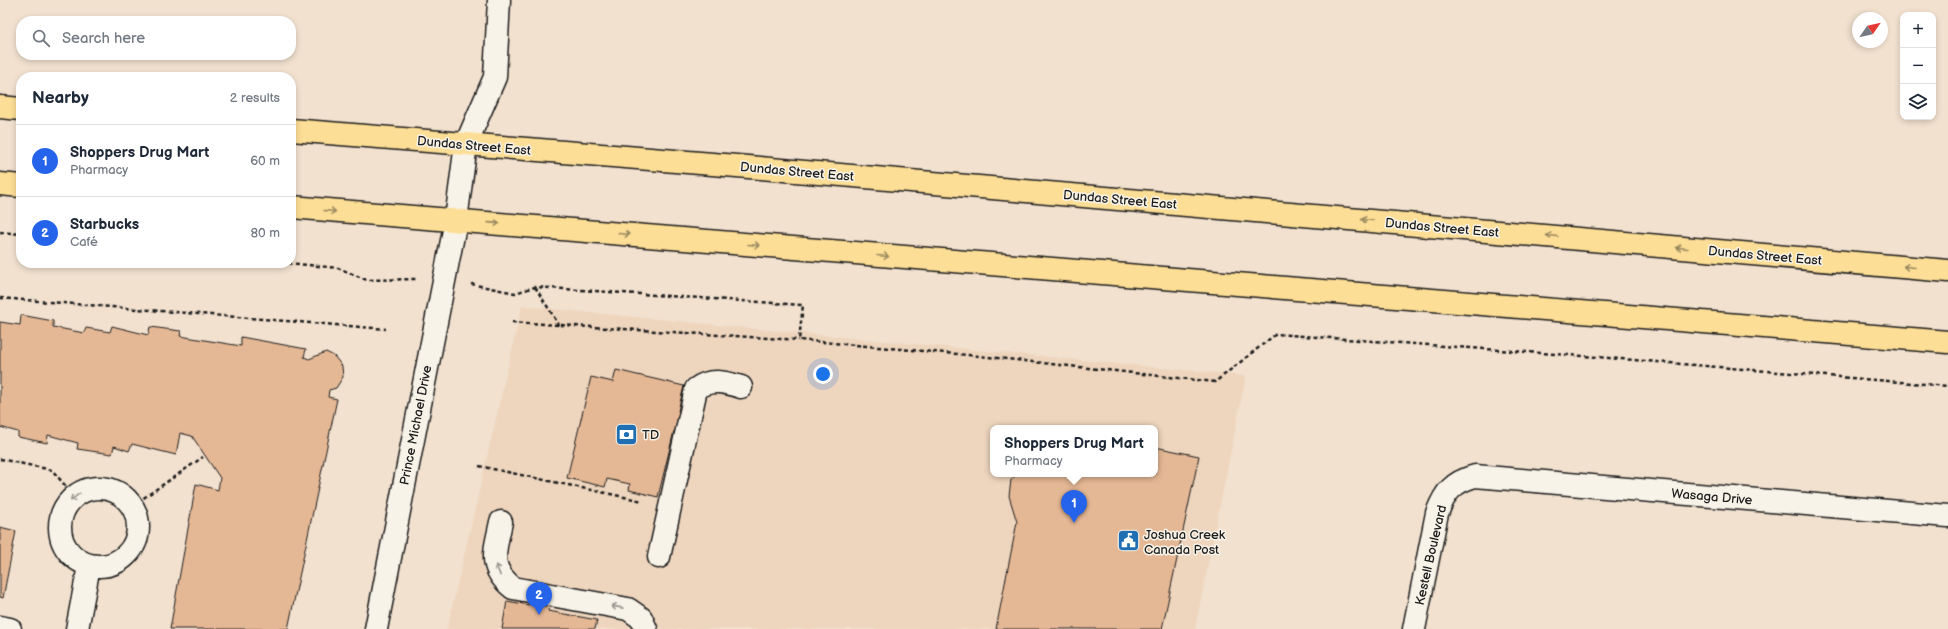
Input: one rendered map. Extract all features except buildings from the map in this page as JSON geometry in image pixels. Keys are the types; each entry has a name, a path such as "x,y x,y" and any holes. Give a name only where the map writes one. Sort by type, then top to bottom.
{"main road":[{"path":"0,107 16,109"},
{"name":"Dundas Street East","path":"296,130 724,164 1948,271"},
{"path":"0,184 16,186"},
{"path":"296,207 1948,342"}],"street":[{"name":"Prince Michael Drive","path":"376,629 456,220 466,144 495,77 499,0"},
{"path":"659,557 696,390 704,383 712,381 741,387"},
{"name":"Wasaga Drive","path":"1475,476 1948,516"},
{"name":"Kestell Boulevard","path":"1414,629 1442,500 1455,484 1461,480 1475,476"},
{"path":"98,488 111,490 122,496 132,506 137,518 138,532 135,544 127,556 116,563 103,567 89,566 78,561 68,552 62,542 59,529 63,511 74,496 86,490 98,488"},
{"path":"501,522 495,552 496,568 502,579 513,588 628,609 640,618 646,629"},
{"path":"77,629 89,566"},
{"path":"0,627 10,629"}],"path":[{"path":"0,232 16,234"},
{"path":"296,264 338,268 367,280"},
{"path":"535,287 559,325"},
{"path":"514,293 535,287 803,305 800,340"},
{"path":"0,298 386,329"},
{"path":"512,322 800,340 979,356 1215,382 1276,334 1597,357 1948,386"},
{"path":"132,506 202,457"},
{"path":"0,459 52,470 74,496"},
{"path":"479,466 645,502"}],"shaded area":[{"path":"522,306 1246,376 1195,629 447,629"}],"place":[{"name":"TD","path":"626,434"},
{"name":"Shoppers Drug Mart","path":"1074,523"},
{"name":"Joshua Creek Canada Post","path":"1128,541"},
{"name":"Starbucks","path":"539,615"}]}
